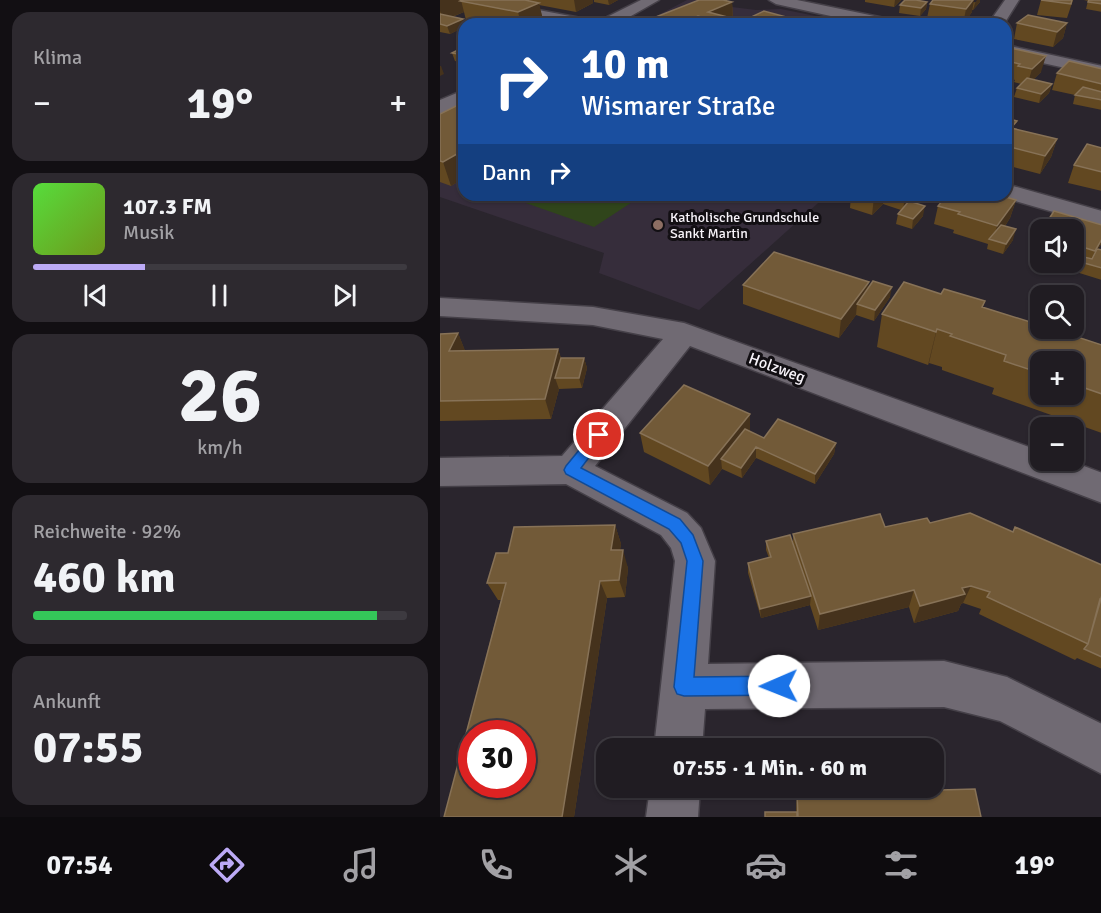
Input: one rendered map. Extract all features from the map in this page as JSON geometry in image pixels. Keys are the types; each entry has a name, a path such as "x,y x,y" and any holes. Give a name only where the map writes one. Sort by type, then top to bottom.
{"street":[{"path":"462,0 555,18"},
{"path":"617,18 652,0"},
{"path":"776,0 861,18"},
{"path":"1000,18 1012,0"},
{"path":"1012,51 1102,71"},
{"path":"440,108 458,99"},
{"path":"1012,193 1102,219"},
{"name":"Holzweg","path":"440,307 593,316 684,333 1102,488"},
{"path":"571,470 684,333"},
{"path":"440,472 571,470 674,524 687,540 695,561 679,738"},
{"path":"684,687 944,684 1007,700 1102,750"},
{"path":"672,817 674,798"}],"shaded area":[{"path":"687,0 714,0 732,7 756,10 781,9 825,18 652,18"},
{"name":"Katholische Grundschule Sankt Martin","path":"458,119 458,201 820,201 699,310 599,273 604,253 440,197 440,129"}],"green space":[{"path":"520,201 634,201 594,227"}],"building":[{"path":"525,0 539,3 518,12 460,1"},
{"path":"699,0 732,2 708,12 731,18 698,16 653,18"},
{"path":"905,0 927,2 921,8 900,5"},
{"path":"933,0 973,0 966,9 930,4"},
{"path":"1041,0 1072,0 1071,4"},
{"path":"1089,0 1102,0 1102,4 1088,2"},
{"path":"764,11 786,17 784,18 749,18"},
{"path":"440,14 458,18 458,21 447,26 440,24"},
{"path":"1028,15 1067,23 1057,32 1017,23"},
{"path":"1012,48 1046,56 1032,69 1018,66 1020,64 1012,62"},
{"path":"1069,61 1102,69 1102,84 1057,73"},
{"path":"1027,78 1052,84 1041,94 1017,88"},
{"path":"1083,87 1102,92 1102,100 1075,95"},
{"path":"458,105 458,153 443,162 440,161 440,114"},
{"path":"1012,128 1057,139 1045,156 1012,148"},
{"path":"1087,144 1102,148 1102,172 1074,165"},
{"path":"1016,200 997,226 938,206 942,201"},
{"path":"909,201 925,206 913,219 898,214"},
{"path":"1054,211 1081,219 1049,219"},
{"path":"1084,220 1102,225 1102,239 1095,251 1084,248"},
{"path":"1001,225 1016,229 1006,244 989,239"},
{"path":"1097,249 1102,250 1102,268 1084,263 1084,257 1092,259"},
{"path":"774,252 869,282 841,319 743,285"},
{"path":"873,281 892,287 875,310 857,304"},
{"path":"904,282 941,294 944,289 985,301 982,307 1030,322 1030,339 1084,339 1102,345 1102,394 1084,388 1084,351 1030,351 1030,370 1004,361 1006,355 950,336 952,334 937,329 936,332 882,314"},
{"path":"458,333 449,351 558,349 545,399 440,401 440,334"},
{"path":"561,358 584,358 579,378 555,378"},
{"path":"684,385 750,414 708,466 640,433"},
{"path":"778,419 836,443 815,474 756,447 741,468 721,459 745,429 764,438"},
{"path":"970,513 1013,532 1015,527 1102,565 1102,595 1088,644 987,597 990,592 971,586 962,588 965,594 920,606 914,590 820,614 793,534 880,514 885,527 927,518 930,523"},
{"path":"615,525 611,550 623,550 619,580 600,581 562,817 444,817 458,764 458,798 536,798 536,720 470,720 506,583 487,583 496,553 508,553 514,527"},
{"path":"790,535 811,596 760,609 748,563 771,557 766,541"},
{"path":"1100,599 1102,600 1102,657 1084,649 1088,644"},
{"path":"975,789 981,817 798,817 797,798 944,798 944,790"},
{"path":"765,812 797,812 797,817 765,817"}],"place":[{"name":"Katholische Grundschule Sankt Martin","path":"658,225"}],"route":[{"path":"599,435 571,470 674,524 687,540 695,561 684,687 779,686"}]}
